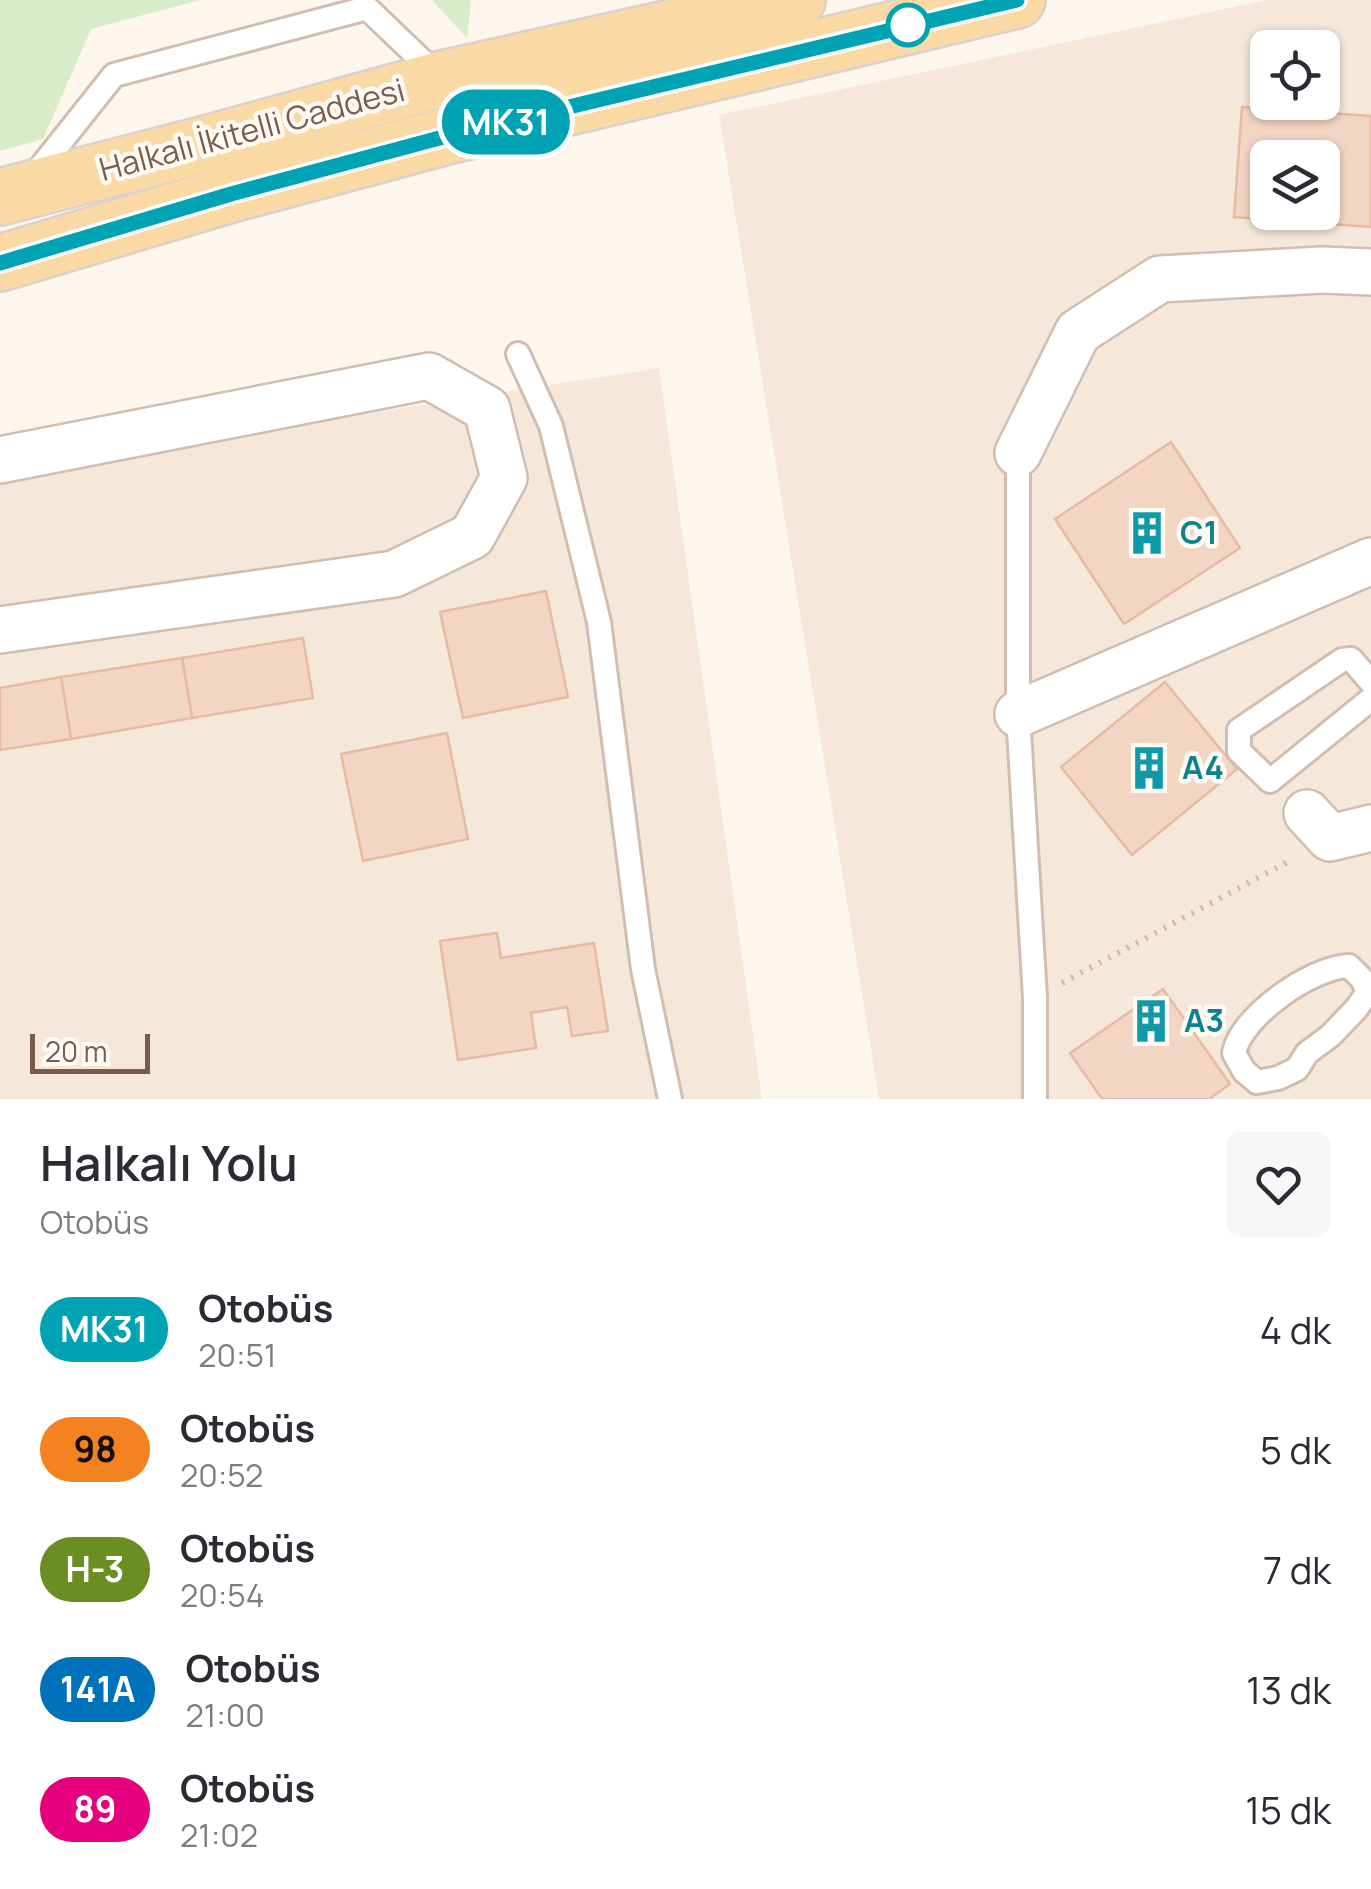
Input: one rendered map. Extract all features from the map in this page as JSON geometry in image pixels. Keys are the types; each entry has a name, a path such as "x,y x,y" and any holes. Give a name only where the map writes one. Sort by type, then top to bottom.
{"main road":[{"name":"Halkalı İkitelli Caddesi","path":"11,194 442,79 797,0"},
{"name":"Halkalı İkitelli Caddesi","path":"13,260 231,194 447,136 1017,0"}],"street":[{"path":"1018,452 1078,332 1160,280 1322,270 1371,272"},
{"path":"0,460 430,376 487,408 504,478 472,536 394,574 0,630"},
{"path":"1018,714 1371,561"}],"lane":[{"path":"11,194 114,74 368,8 442,79"},
{"path":"518,354 551,426 599,622 643,969 670,1099"},
{"path":"1018,452 1018,714 1035,998 1035,1099"},
{"path":"1371,682 1351,659 1342,660 1240,730 1239,751 1270,781 1371,699"},
{"path":"1340,966 1366,968 1368,992 1330,1036 1307,1053 1297,1069 1265,1082 1257,1082 1244,1071 1234,1053 1236,1041 1270,1004 1306,981 1340,966"}],"path":[{"path":"1035,998 1336,826"}],"shaded area":[{"path":"1267,0 1371,0 1371,1099 879,1099 719,115"},
{"path":"659,368 762,1099 0,1099 0,471"}],"green space":[{"path":"0,0 200,0 91,29 43,139 0,151"},
{"path":"432,0 471,0 467,38"}],"building":[{"path":"1242,107 1250,108 1250,120 1340,120 1340,114 1371,116 1371,227 1340,225 1340,140 1250,140 1250,218 1234,217"},
{"name":"C1","path":"1171,442 1240,548 1124,624 1055,519"},
{"path":"546,591 568,697 463,718 440,612"},
{"path":"303,638 313,698 192,718 182,658"},
{"path":"182,658 192,718 71,739 61,677"},
{"path":"61,677 71,739 0,750 0,688"},
{"name":"A4","path":"1165,682 1237,769 1132,855 1061,767"},
{"path":"447,733 468,839 363,861 341,754"},
{"path":"497,933 501,958 594,943 608,1031 572,1036 567,1007 531,1013 536,1048 458,1060 440,941"},
{"name":"A3","path":"1163,989 1230,1084 1209,1099 1102,1099 1070,1053"}],"bus line":[{"name":"MK31","path":"0,263 231,194 447,136 1017,0"}],"place":[{"name":"C1","path":"1147,533"},
{"name":"A4","path":"1149,768"},
{"name":"A3","path":"1151,1021"}]}
